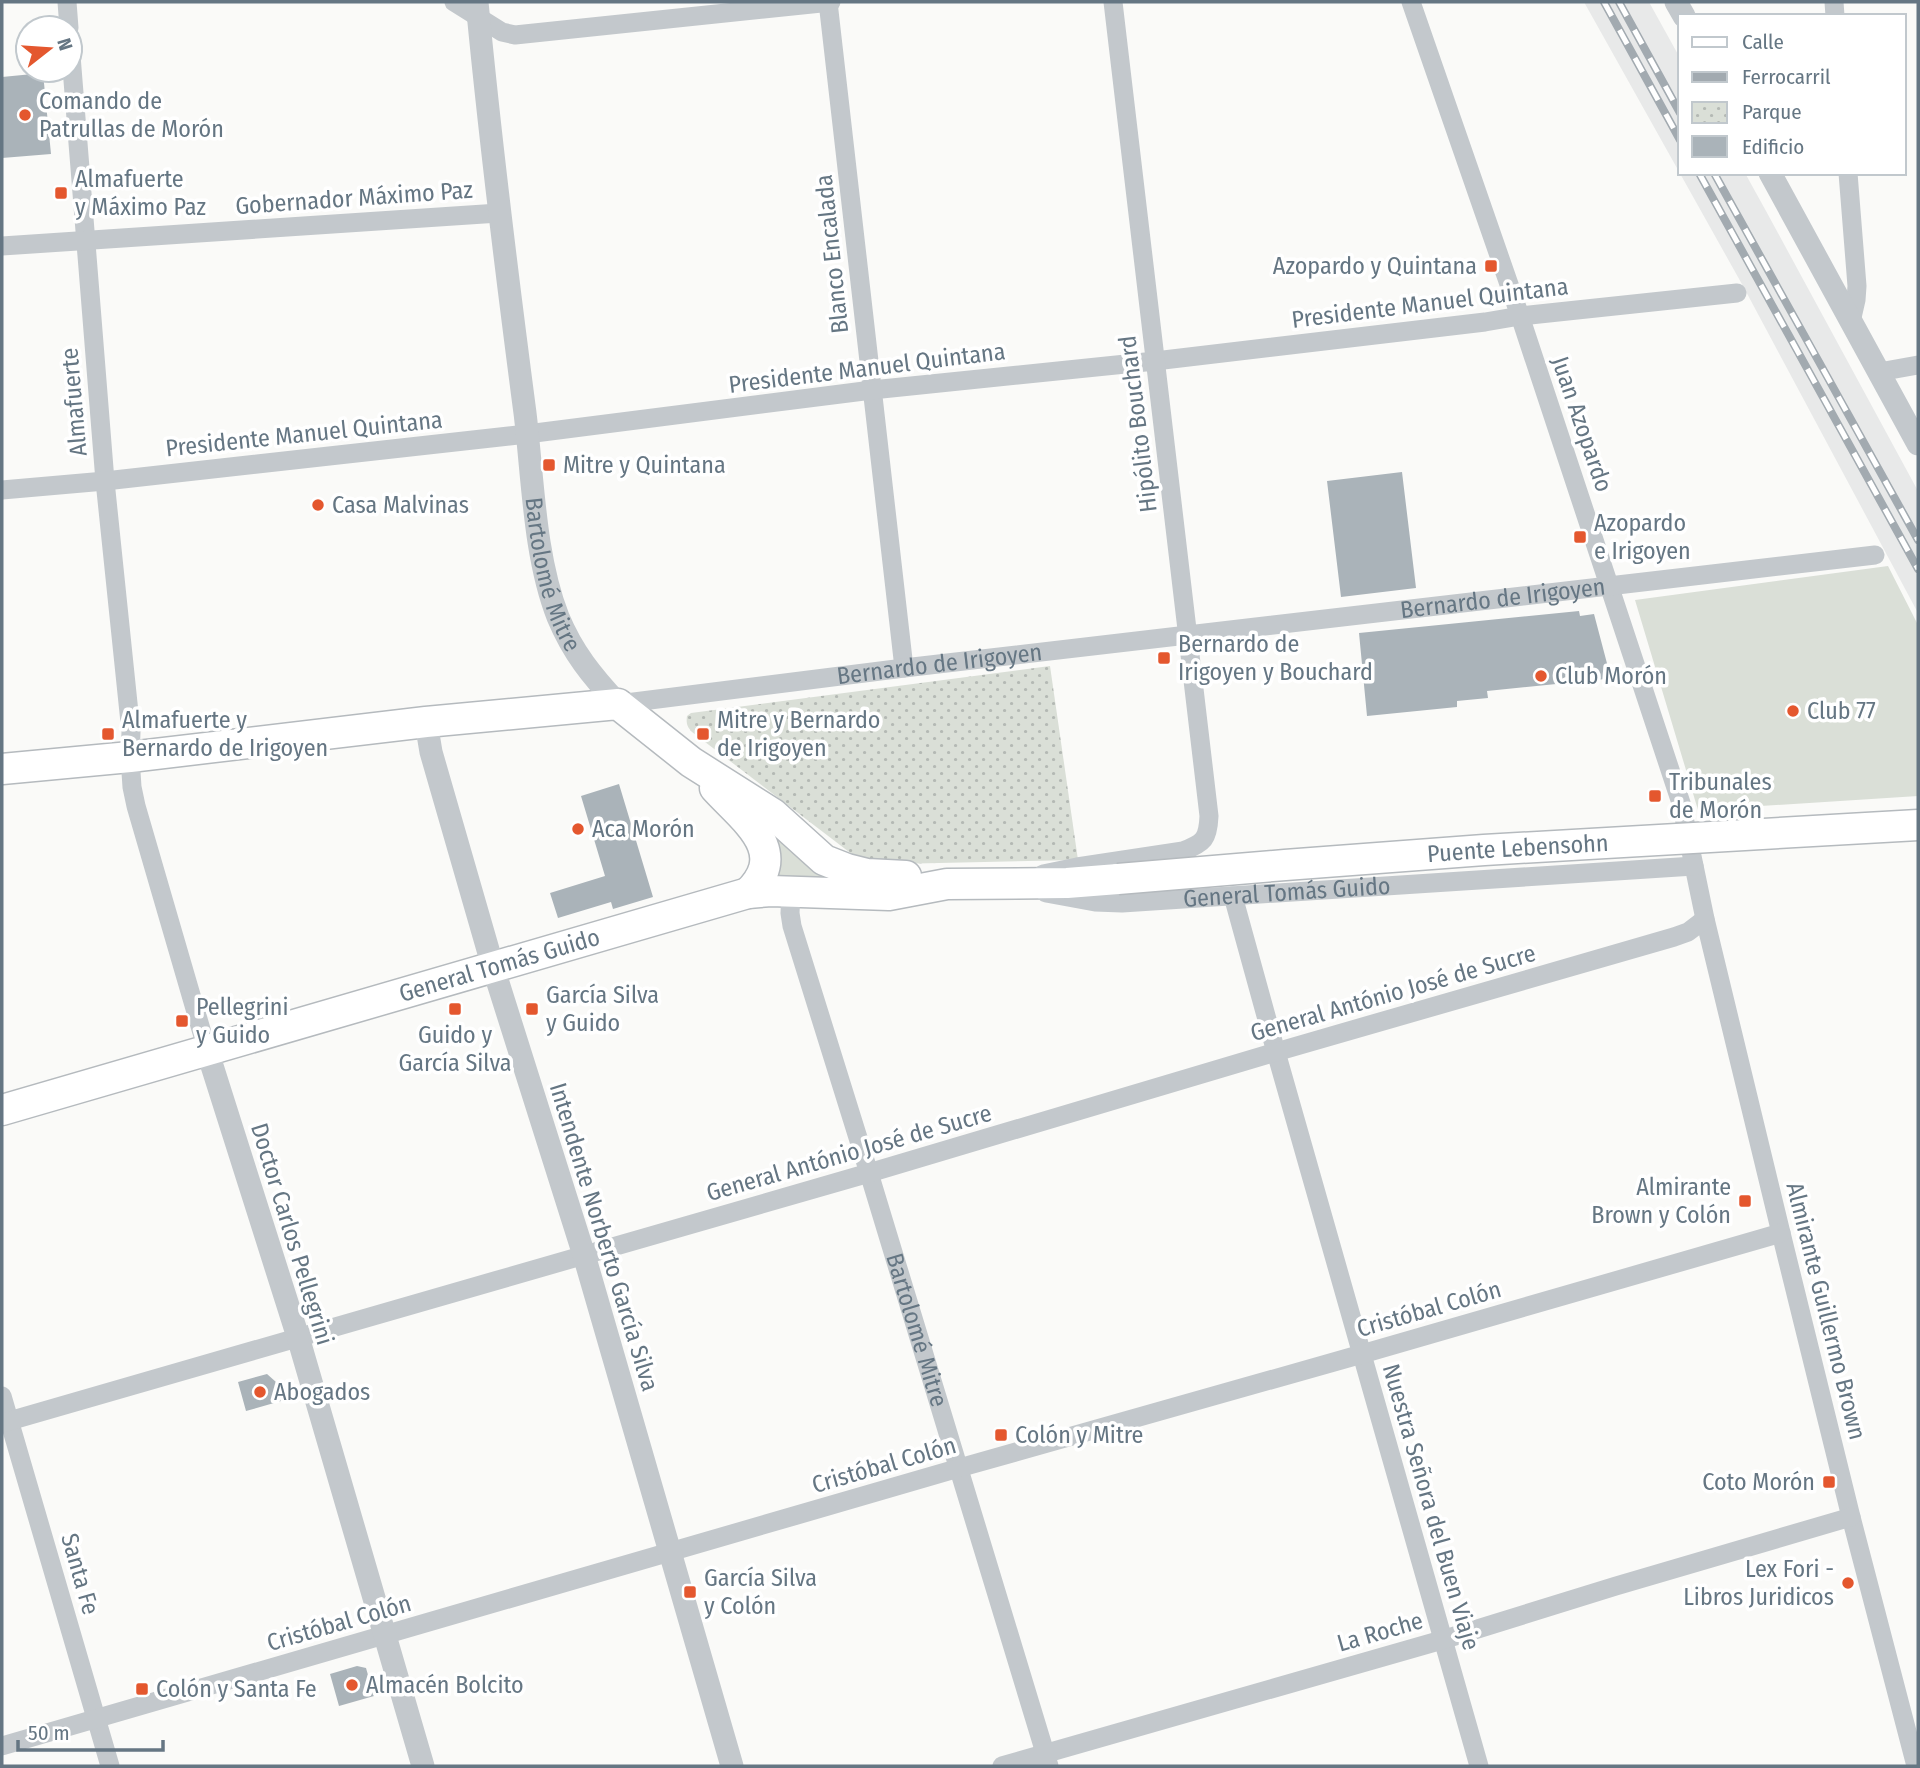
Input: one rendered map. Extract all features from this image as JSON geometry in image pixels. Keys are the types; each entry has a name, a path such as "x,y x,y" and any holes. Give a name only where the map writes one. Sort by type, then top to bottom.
{"main road":[{"name":"Bernardo de Irigoyen","path":"2,769 130,757 426,722 618,704"},
{"name":"Bartolomé Mitre","path":"618,704 691,762 773,814 824,860 867,874 907,876 947,884"},
{"path":"691,762 751,827 763,844 767,856 762,877 748,893"},
{"name":"Puente Lebensohn","path":"1118,879 1484,850 1918,825"},
{"name":"General Tomás Guido","path":"2,1110 748,893 771,891 889,895 947,884 1067,883 1118,879"}],"street":[{"path":"454,2 477,10 502,32 515,34 830,2"},
{"name":"Blanco Encalada","path":"830,2 904,668"},
{"name":"Hipólito Bouchard","path":"1113,2 1209,816 1209,832 1204,840"},
{"name":"Juan Azopardo","path":"1411,2 1610,585 1681,803 1694,866"},
{"name":"Bartolomé Mitre","path":"477,10 537,528 547,583 558,617 574,650 590,673 618,704"},
{"name":"Almafuerte","path":"73,84 105,481 131,732 130,757"},
{"path":"1771,175 1918,444"},
{"path":"1848,175 1857,286 1850,322"},
{"name":"Gobernador Máximo Paz","path":"2,246 499,213"},
{"name":"Presidente Manuel Quintana","path":"2,490 527,434 872,390 1155,361 1520,316 1737,293"},
{"path":"1879,372 1918,365"},
{"name":"Bernardo de Irigoyen","path":"618,704 1875,555"},
{"name":"Intendente Norberto García Silva","path":"426,722 431,752 493,967 584,1255 732,1766"},
{"name":"Doctor Carlos Pellegrini","path":"130,757 136,806 207,1050 298,1337 423,1766"},
{"name":"General Tomás Guido","path":"1004,884 1057,870 1183,851 1204,840"},
{"name":"General Tomás Guido","path":"1004,884 1094,902 1122,903 1694,866"},
{"name":"Almirante Guillermo Brown","path":"1694,866 1851,1517 1916,1766"},
{"name":"Bartolomé Mitre","path":"792,892 792,926 1047,1760"},
{"name":"Nuestra Señora del Buen Viaje","path":"1234,896 1479,1766"},
{"name":"General António José de Sucre","path":"5,1422 1674,937 1688,932 1705,919"},
{"name":"Cristóbal Colón","path":"2,1746 1781,1233"},
{"name":"Santa Fe","path":"2,1396 5,1422 110,1766"},
{"name":"La Roche","path":"1002,1766 1047,1760 1851,1517"}],"shaded area":[{"path":"1584,2 1649,2 1678,54 1678,170"},
{"path":"1681,175 1746,175 1918,491 1918,613"}],"green space":[{"name":"Club 77","path":"1888,566 1918,625 1918,796 1698,810 1635,600"},
{"path":"1050,666 1078,860 894,864 857,858 692,732 687,723 687,716 691,713"},
{"path":"765,819 868,882 766,885"}],"building":[{"name":"Comando de Patrullas de Morón","path":"14,76 14,84 44,84 51,154 2,158 2,77"},
{"path":"1402,472 1416,588 1341,597 1327,481"},
{"path":"1579,611 1580,616 1594,614 1609,671 1605,672 1606,679 1487,691 1488,698 1457,701 1457,707 1367,716 1359,633"},
{"path":"619,784 653,897 613,909 611,902 558,918 550,893 605,876 581,796"},
{"name":"Abogados","path":"267,1374 276,1382 281,1401 246,1411 238,1382"},
{"name":"Almacén Bolcito","path":"357,1666 366,1668 374,1696 339,1706 330,1674"}],"railway":[{"path":"1604,2 1678,136"},
{"path":"1619,2 1678,109"},
{"path":"1700,175 1918,569"},
{"path":"1715,175 1918,540"}],"place":[{"name":"Comando de Patrullas de Morón","path":"25,115"},
{"name":"Almafuerte y Máximo Paz","path":"61,193"},
{"name":"Azopardo y Quintana","path":"1491,266"},
{"name":"Mitre y Quintana","path":"549,465"},
{"name":"Casa Malvinas","path":"318,505"},
{"name":"Azopardo e Irigoyen","path":"1580,537"},
{"name":"Bernardo de Irigoyen y Bouchard","path":"1164,658"},
{"name":"Club Morón","path":"1541,676"},
{"name":"Club 77","path":"1793,711"},
{"name":"Almafuerte y Bernardo de Irigoyen","path":"108,734"},
{"name":"Mitre y Bernardo de Irigoyen","path":"703,734"},
{"name":"Tribunales de Morón","path":"1655,796"},
{"name":"Aca Morón","path":"578,829"},
{"name":"Guido y García Silva","path":"455,1009"},
{"name":"García Silva y Guido","path":"532,1009"},
{"name":"Pellegrini y Guido","path":"182,1021"},
{"name":"Almirante Brown y Colón","path":"1745,1201"},
{"name":"Abogados","path":"260,1392"},
{"name":"Colón y Mitre","path":"1001,1435"},
{"name":"Coto Morón","path":"1829,1482"},
{"name":"Lex Fori - Libros Juridicos","path":"1848,1583"},
{"name":"García Silva y Colón","path":"690,1592"},
{"name":"Almacén Bolcito","path":"352,1685"},
{"name":"Colón y Santa Fe","path":"142,1689"}]}
